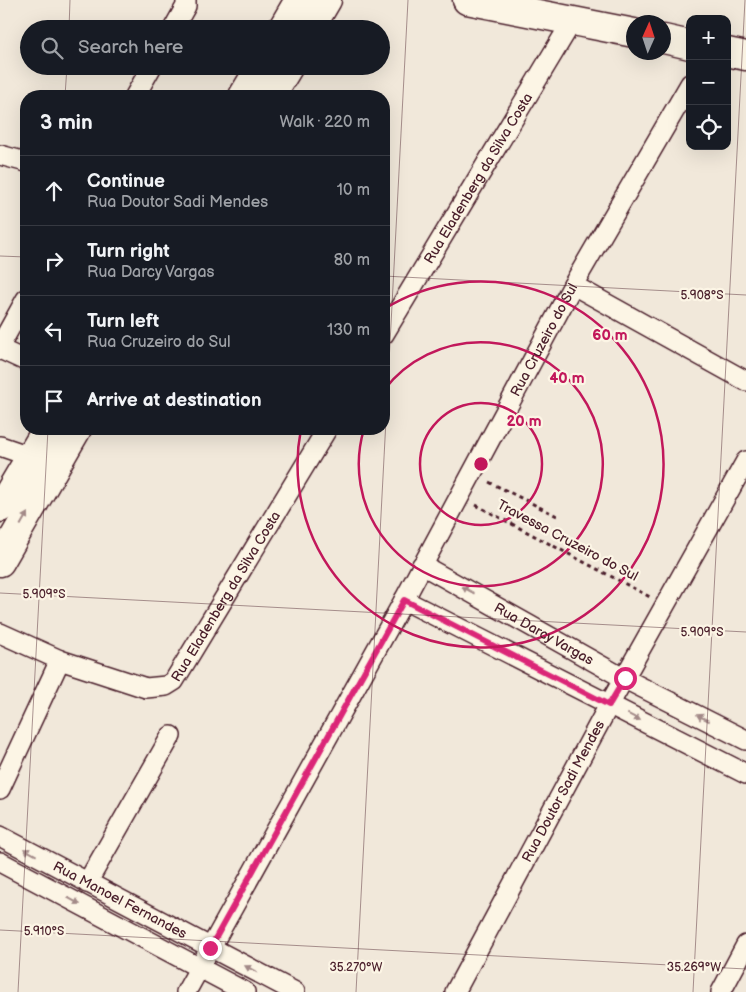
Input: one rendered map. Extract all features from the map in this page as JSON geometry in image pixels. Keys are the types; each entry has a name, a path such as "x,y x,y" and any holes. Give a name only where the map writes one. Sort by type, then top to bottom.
{"main road":[{"path":"287,20 299,0"},
{"path":"315,20 327,0"},
{"path":"467,0 626,31"},
{"path":"671,41 686,44"},
{"path":"731,53 746,56"},
{"path":"246,90 255,75"},
{"path":"274,90 283,75"},
{"path":"0,562 42,460 46,435"},
{"path":"0,508 42,460 70,435"}],"street":[{"path":"178,20 186,6 186,0"},
{"name":"Rua Eladenberg da Silva Costa","path":"390,324 573,20"},
{"path":"138,90 147,75"},
{"name":"Rua Cruzeiro do Sul","path":"186,992 404,600 458,495 573,285 686,91"},
{"path":"0,155 20,160"},
{"path":"573,285 746,381"},
{"path":"20,322 0,348 20,358"},
{"name":"Rua Eladenberg da Silva Costa","path":"0,633 60,660 146,688 166,686 174,681 323,435"},
{"path":"0,446 42,460"},
{"name":"Rua Doutor Sadi Mendes","path":"455,992 609,705 746,461"},
{"name":"Rua Darcy Vargas","path":"422,565 625,678 746,740"},
{"path":"404,600 746,774"},
{"path":"0,789 60,660"},
{"path":"87,882 171,736"},
{"name":"Rua Manoel Fernandes","path":"0,836 294,992"},
{"name":"Rua Manoel Fernandes","path":"0,862 245,992"},
{"path":"721,992 746,945"}],"path":[{"path":"470,473 557,516"},
{"name":"Travessa Cruzeiro do Sul","path":"458,495 666,606"}],"route":[{"path":"210,948 404,600 609,705 625,678"}]}
